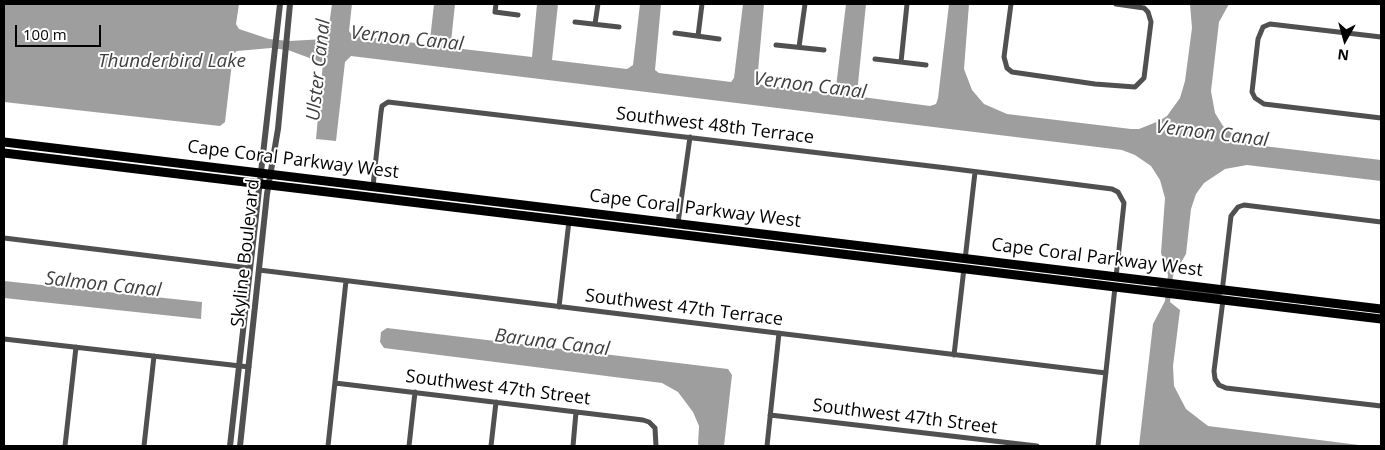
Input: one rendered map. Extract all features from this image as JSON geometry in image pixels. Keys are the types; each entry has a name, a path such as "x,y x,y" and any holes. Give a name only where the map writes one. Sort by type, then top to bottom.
{"main road":[{"name":"Cape Coral Parkway West","path":"4,142 1381,308"},
{"name":"Cape Coral Parkway West","path":"4,153 1381,319"},
{"path":"599,224 612,221 665,227 678,223"},
{"path":"686,235 691,230 740,236 759,233"},
{"path":"1298,309 1302,304 1348,310 1369,307"}],"street":[{"name":"Skyline Boulevard","path":"240,446 260,270 263,183 260,172 280,4"},
{"name":"Skyline Boulevard","path":"230,446 254,225 263,183 270,173 277,136 285,37 290,4"},
{"path":"496,4 495,12 518,15"},
{"path":"595,24 598,4"},
{"path":"698,36 702,4"},
{"path":"799,47 805,4"},
{"path":"901,62 907,4"},
{"path":"1011,4 1004,57 1007,68 1018,74 1129,88 1140,83 1144,78 1151,22 1148,12 1144,8 1116,4"},
{"path":"575,22 619,27"},
{"path":"1381,36 1270,24 1263,27 1258,39 1252,83 1252,92 1255,98 1264,104 1381,118"},
{"path":"675,33 720,39"},
{"path":"776,45 824,50"},
{"path":"875,59 926,65"},
{"name":"Southwest 48th Terrace","path":"373,186 382,106 388,102 690,137 1112,189 1122,197 1124,203 1116,276"},
{"path":"678,223 690,137"},
{"path":"954,354 976,172"},
{"path":"1153,291 1162,288 1212,294 1221,293 1231,216 1238,207 1244,205 1381,222"},
{"path":"559,307 568,221"},
{"path":"254,225 254,261 260,270"},
{"path":"4,238 249,268 254,281 250,313 252,334"},
{"name":"Southwest 47th Terrace","path":"260,270 1106,373"},
{"path":"328,446 346,281"},
{"path":"1098,446 1115,287"},
{"path":"1223,300 1214,371 1218,385 1226,388 1381,406"},
{"path":"767,446 779,333"},
{"path":"4,338 249,366"},
{"path":"65,446 76,347"},
{"path":"144,446 154,356"},
{"name":"Southwest 47th Street","path":"335,383 643,420 649,422 655,428 656,446"},
{"path":"409,446 415,392"},
{"path":"491,446 496,402"},
{"path":"573,446 576,412"},
{"name":"Southwest 47th Street","path":"770,415 1037,446"}],"water":[{"path":"4,4 239,4 236,24 239,29 269,39 289,41 325,39 328,33 332,4 352,4 349,31 352,35 423,44 430,40 434,4 455,4 451,42 454,48 532,57 537,4 558,4 552,60 627,69 633,65 640,4 661,4 655,70 659,73 731,82 734,78 743,4 764,4 757,82 762,85 830,93 834,92 836,87 846,4 866,4 857,94 862,97 930,106 936,104 938,98 949,4 969,4 964,69 972,90 984,104 1007,114 1139,129 1167,116 1180,98 1185,81 1192,28 1190,4 1229,4 1219,22 1211,91 1215,113 1223,126 1236,137 1255,145 1381,160 1381,181 1247,165 1225,169 1204,183 1196,194 1191,209 1186,254 1173,276 1170,302 1180,310 1173,366 1174,386 1186,409 1208,426 1367,446 1139,446 1153,324 1165,301 1168,275 1161,253 1165,198 1160,180 1151,166 1135,155 1122,150 351,56 345,62 336,141 316,139 323,63 288,50 271,48 237,51 233,54 225,122 220,126 4,102"},
{"path":"4,281 202,302 201,319 4,298"},
{"path":"387,328 728,369 732,375 724,446 698,446 699,426 693,412 678,392 662,383 384,348 380,342 381,332"}],"water label":[{"name":"Vernon Canal","path":"407,39"},
{"name":"Thunderbird Lake","path":"172,62"},
{"name":"Ulster Canal","path":"319,70"},
{"name":"Vernon Canal","path":"810,86"},
{"name":"Vernon Canal","path":"1212,134"},
{"name":"Salmon Canal","path":"103,285"},
{"name":"Baruna Canal","path":"552,343"}]}
